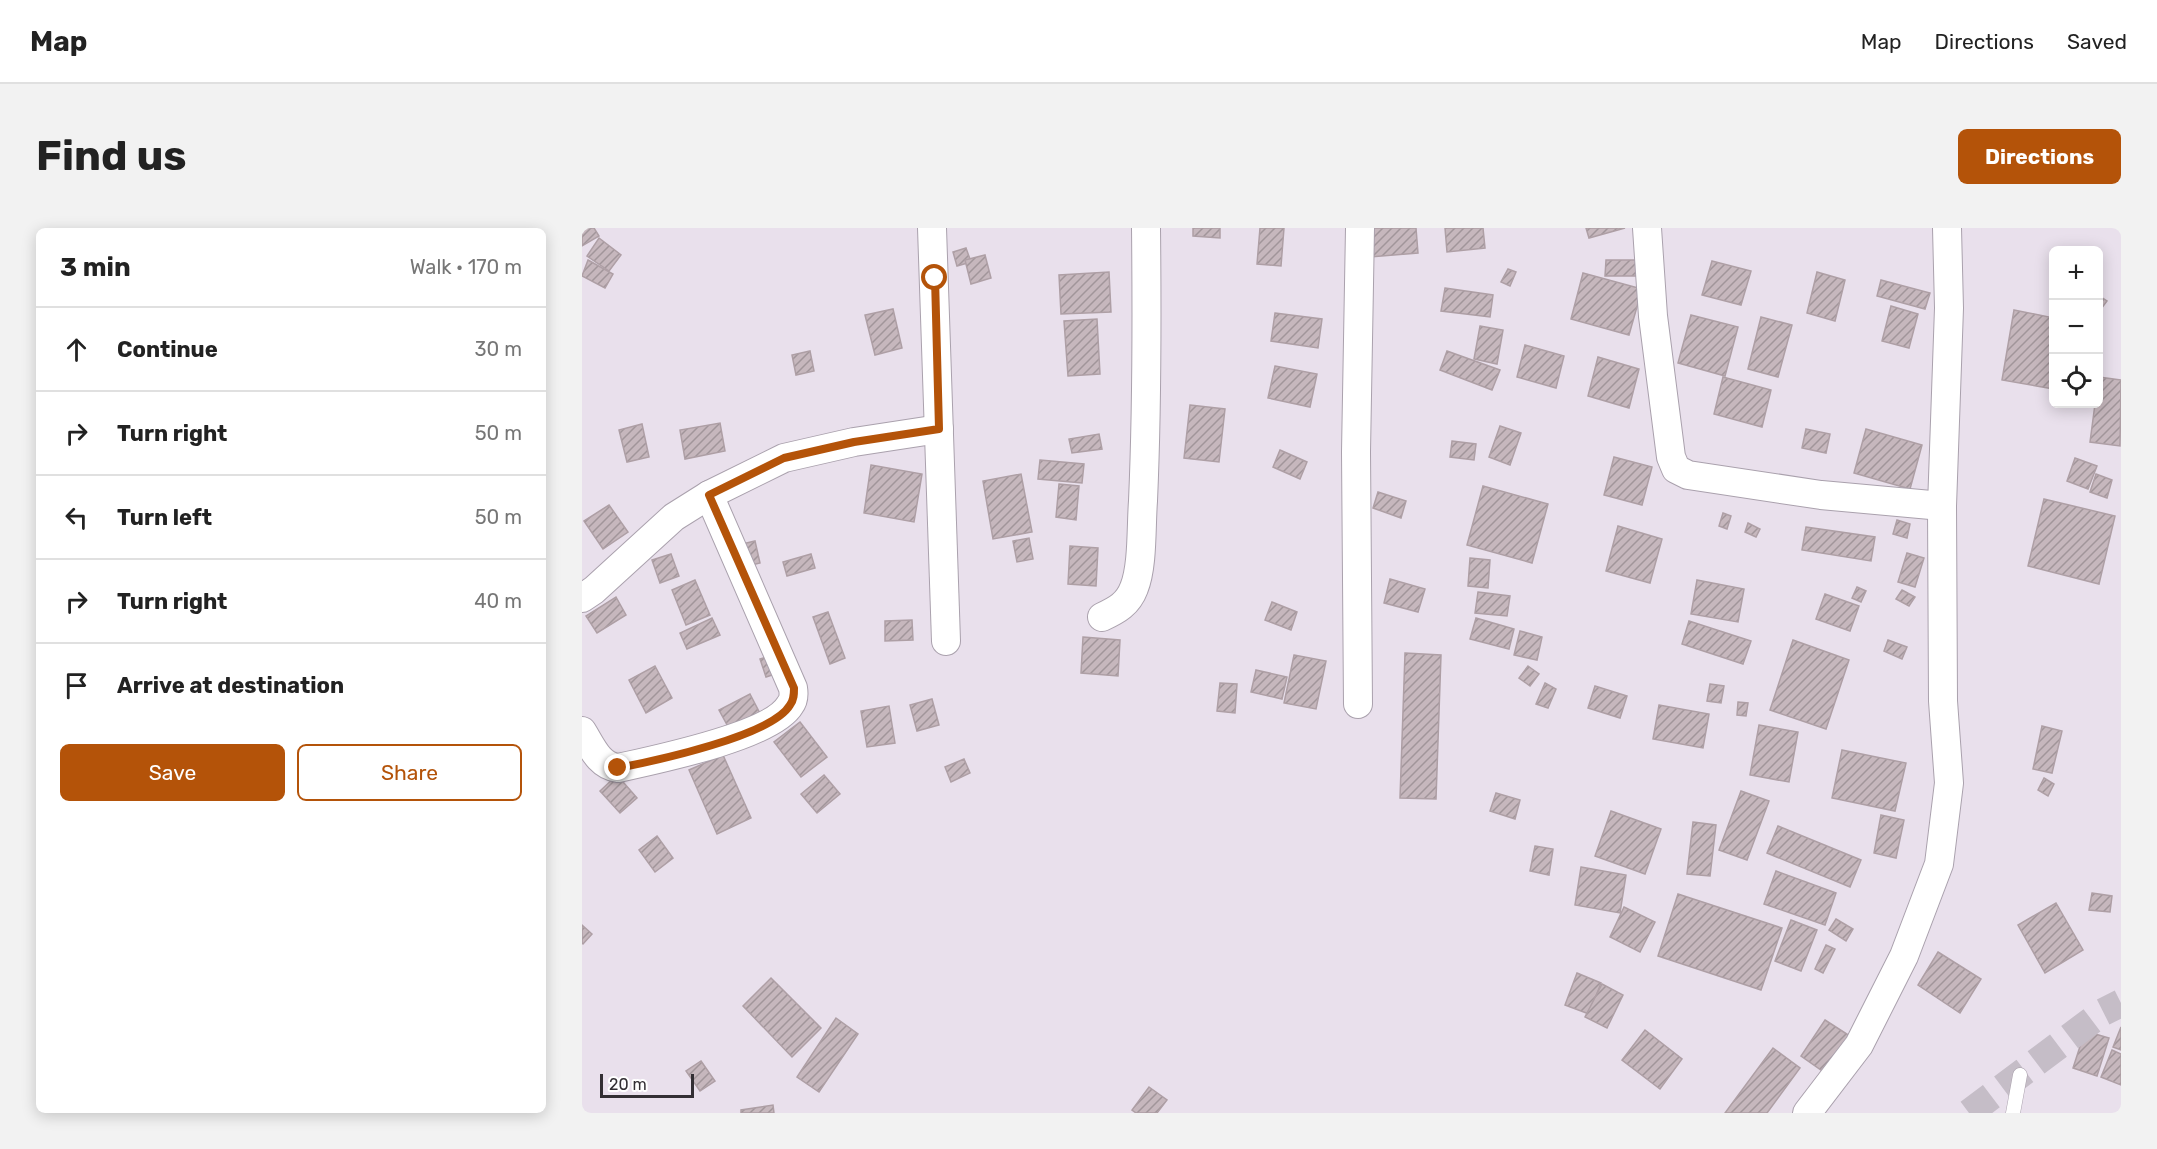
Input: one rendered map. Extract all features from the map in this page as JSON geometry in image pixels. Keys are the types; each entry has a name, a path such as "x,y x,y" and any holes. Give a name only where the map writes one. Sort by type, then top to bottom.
{"street":[{"path":"932,228 946,641"},
{"path":"1102,617 1118,609 1128,600 1135,586 1140,551 1147,426 1146,228"},
{"path":"1358,704 1356,452 1360,228"},
{"path":"1647,228 1653,316 1671,457 1676,469 1688,475 1821,495 1942,506"},
{"path":"1807,1113 1859,1045 1904,956 1939,864 1949,783 1943,700 1942,506 1949,308 1947,228"},
{"path":"582,598 594,590 674,518 709,495 784,458 854,442 939,429"},
{"path":"582,731 601,761 610,767 618,768 692,751 745,734 779,717 790,706 794,697 794,688 709,495"}],"lane":[{"path":"2013,1113 2019,1075"}],"building":[{"path":"582,228 594,228 599,236 582,246"},
{"path":"1193,228 1220,228 1220,238 1193,236"},
{"path":"1260,228 1284,228 1281,266 1257,264"},
{"path":"1355,228 1416,228 1418,253 1358,258"},
{"path":"1445,228 1483,228 1485,248 1447,252"},
{"path":"1586,228 1625,228 1589,238"},
{"path":"599,238 621,255 609,271 587,256"},
{"path":"966,248 971,262 957,266 953,252"},
{"path":"985,255 991,278 971,284 965,260"},
{"path":"588,260 613,274 605,288 582,276"},
{"path":"1606,260 1637,260 1637,276 1605,276"},
{"path":"1712,261 1751,271 1741,305 1702,295"},
{"path":"1508,269 1516,272 1510,286 1501,282"},
{"path":"1109,272 1111,312 1061,314 1059,275"},
{"path":"1817,272 1845,280 1835,321 1807,313"},
{"path":"1583,273 1642,289 1629,335 1571,319"},
{"path":"1881,280 1930,293 1925,309 1877,296"},
{"path":"1445,288 1493,295 1490,317 1441,311"},
{"path":"1891,306 1918,314 1909,348 1882,341"},
{"path":"893,309 902,348 875,355 865,315"},
{"path":"2014,310 2049,317 2049,388 2002,380"},
{"path":"1275,313 1322,319 1318,348 1271,341"},
{"path":"1691,315 1738,327 1725,376 1678,363"},
{"path":"1761,317 1792,325 1778,377 1748,369"},
{"path":"1097,319 1100,374 1068,376 1064,321"},
{"path":"1480,326 1503,330 1497,364 1474,359"},
{"path":"1525,345 1564,356 1556,388 1517,377"},
{"path":"810,351 814,371 796,375 792,355"},
{"path":"1447,351 1500,370 1492,390 1440,370"},
{"path":"1598,357 1639,369 1629,408 1588,396"},
{"path":"1275,366 1317,374 1310,407 1268,398"},
{"path":"1723,377 1771,390 1762,427 1714,414"},
{"path":"2103,378 2121,380 2120,446 2090,442 2094,408 2103,408"},
{"path":"1190,405 1225,409 1219,462 1184,458"},
{"path":"720,423 725,451 685,459 680,430"},
{"path":"642,424 649,457 627,462 619,430"},
{"path":"1500,426 1521,433 1510,465 1489,457"},
{"path":"1806,429 1830,434 1826,453 1802,448"},
{"path":"1866,429 1922,445 1910,489 1854,473"},
{"path":"1099,434 1102,449 1072,453 1069,439"},
{"path":"1452,441 1476,444 1474,460 1450,457"},
{"path":"1280,450 1307,462 1300,479 1273,467"},
{"path":"1614,457 1652,467 1642,505 1604,495"},
{"path":"2075,458 2097,466 2088,489 2067,481"},
{"path":"1040,460 1084,464 1082,483 1038,479"},
{"path":"871,465 922,474 914,522 864,513"},
{"path":"1021,474 1032,532 993,539 983,481"},
{"path":"2096,474 2112,480 2107,498 2090,492"},
{"path":"1059,484 1079,486 1076,520 1056,517"},
{"path":"1483,486 1548,504 1532,563 1467,545"},
{"path":"1378,492 1406,501 1401,518 1373,508"},
{"path":"2044,499 2115,516 2099,584 2028,566"},
{"path":"609,505 628,532 603,549 584,521"},
{"path":"1723,513 1731,516 1727,529 1719,526"},
{"path":"1897,520 1910,524 1907,538 1893,534"},
{"path":"1748,523 1760,529 1756,537 1745,532"},
{"path":"1618,526 1662,539 1650,583 1606,571"},
{"path":"1806,527 1875,537 1871,561 1802,550"},
{"path":"1029,538 1033,559 1017,562 1013,541"},
{"path":"755,541 760,563 743,567 738,545"},
{"path":"1070,546 1098,548 1096,586 1068,584"},
{"path":"1907,553 1924,558 1915,587 1898,582"},
{"path":"671,554 679,576 660,583 652,560"},
{"path":"811,554 815,568 787,576 783,562"},
{"path":"1470,558 1490,560 1488,588 1468,586"},
{"path":"1390,579 1425,589 1418,612 1384,603"},
{"path":"695,580 710,615 686,625 672,590"},
{"path":"1697,580 1744,589 1738,622 1691,614"},
{"path":"1857,587 1866,591 1861,602 1852,598"},
{"path":"1902,590 1915,597 1909,606 1896,599"},
{"path":"1478,592 1510,596 1507,616 1475,613"},
{"path":"1825,594 1859,606 1850,631 1816,619"},
{"path":"616,597 626,615 597,633 586,616"},
{"path":"1272,602 1297,612 1291,630 1265,620"},
{"path":"828,612 845,658 830,664 813,617"},
{"path":"712,618 720,635 687,649 680,633"},
{"path":"1476,618 1514,629 1509,649 1470,639"},
{"path":"912,620 913,640 885,641 885,621"},
{"path":"1689,621 1751,641 1743,664 1682,644"},
{"path":"1520,631 1542,637 1537,660 1514,655"},
{"path":"1083,637 1120,640 1118,676 1081,673"},
{"path":"1793,640 1849,660 1826,729 1770,710"},
{"path":"1888,640 1907,647 1902,659 1884,651"},
{"path":"791,649 797,667 766,677 760,659"},
{"path":"1405,653 1441,655 1436,799 1400,798"},
{"path":"1294,655 1326,661 1316,709 1284,703"},
{"path":"655,666 672,698 646,713 629,680"},
{"path":"1528,666 1539,674 1530,686 1519,678"},
{"path":"1256,670 1287,677 1282,699 1251,692"},
{"path":"1220,683 1237,684 1235,713 1217,711"},
{"path":"1545,683 1556,689 1548,708 1536,704"},
{"path":"1710,684 1724,686 1721,703 1707,701"},
{"path":"1595,686 1627,696 1620,718 1588,708"},
{"path":"750,694 768,729 738,745 719,710"},
{"path":"932,699 939,725 917,731 910,705"},
{"path":"1738,702 1748,703 1746,716 1737,715"},
{"path":"1659,705 1709,714 1703,748 1653,739"},
{"path":"889,706 895,743 867,747 861,711"},
{"path":"800,722 827,757 801,777 774,742"},
{"path":"1759,725 1798,732 1789,782 1750,775"},
{"path":"2042,726 2062,731 2052,773 2033,769"},
{"path":"1842,750 1906,763 1895,811 1832,798"},
{"path":"723,755 751,818 717,834 689,770"},
{"path":"964,759 970,773 951,782 945,767"},
{"path":"617,775 637,798 620,813 600,791"},
{"path":"824,775 840,794 817,813 801,794"},
{"path":"2044,778 2054,784 2048,796 2038,790"},
{"path":"1741,791 1769,801 1747,860 1719,850"},
{"path":"1496,793 1520,800 1515,819 1490,811"},
{"path":"1611,811 1661,829 1645,874 1595,856"},
{"path":"1881,815 1904,820 1896,858 1874,853"},
{"path":"1693,822 1716,825 1710,876 1687,874"},
{"path":"1778,826 1861,860 1850,887 1767,853"},
{"path":"657,836 673,858 655,872 639,850"},
{"path":"1535,846 1553,849 1549,875 1530,871"},
{"path":"1581,867 1626,875 1620,913 1575,905"},
{"path":"1776,871 1836,893 1825,925 1764,904"},
{"path":"2092,893 2112,896 2110,912 2089,910"},
{"path":"1678,894 1782,928 1761,990 1658,956"},
{"path":"2056,903 2083,950 2045,973 2018,925"},
{"path":"1624,907 1655,922 1640,952 1610,937"},
{"path":"1836,919 1853,929 1846,941 1829,930"},
{"path":"1791,920 1817,930 1801,971 1775,961"},
{"path":"582,925 592,934 583,944 582,943"},
{"path":"1826,945 1835,949 1823,973 1815,969"},
{"path":"1938,952 1981,979 1960,1013 1918,985"},
{"path":"1577,973 1601,983 1589,1014 1565,1005"},
{"path":"771,978 821,1028 792,1057 743,1006"},
{"path":"1602,984 1623,995 1607,1028 1585,1017"},
{"path":"836,1018 858,1034 819,1092 797,1077"},
{"path":"1825,1020 1853,1038 1828,1075 1801,1056"},
{"path":"2121,1027 2121,1050 2113,1047"},
{"path":"1645,1030 1682,1059 1660,1089 1622,1060"},
{"path":"2085,1031 2109,1038 2097,1076 2073,1068"},
{"path":"1773,1048 1800,1068 1767,1113 1725,1113"},
{"path":"2112,1050 2121,1054 2121,1085 2101,1077"},
{"path":"701,1061 715,1081 700,1091 686,1071"},
{"path":"1149,1087 1167,1100 1157,1113 1136,1113 1132,1110"},
{"path":"773,1105 774,1113 741,1113 741,1110"}],"tunnel":[{"path":"1969,1113 2103,1012 2121,1003"}],"route":[{"path":"618,768 692,751 745,734 779,717 790,706 794,697 794,688 709,495 784,458 854,442 939,429 935,278"}]}
